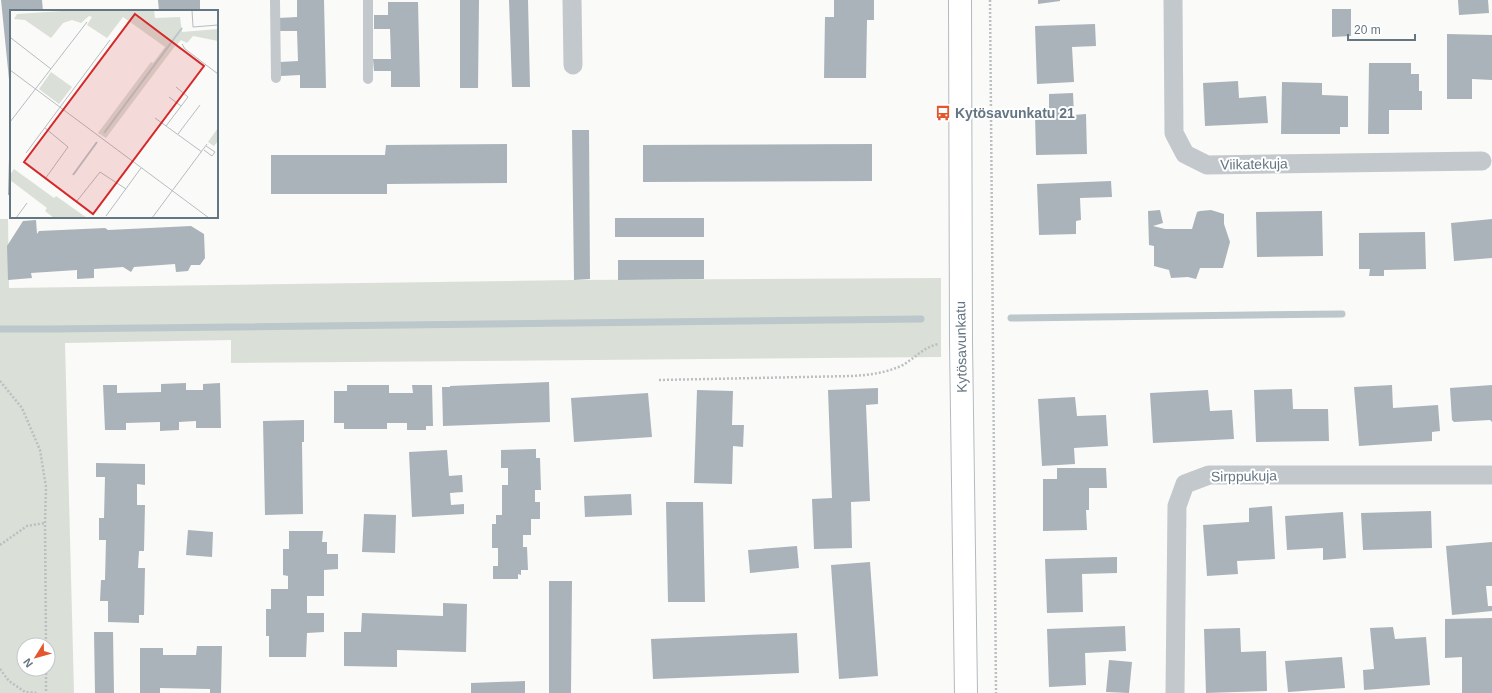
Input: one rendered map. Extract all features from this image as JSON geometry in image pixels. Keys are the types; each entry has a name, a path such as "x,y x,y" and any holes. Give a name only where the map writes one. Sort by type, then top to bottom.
{"street":[{"path":"572,0 573,65"},
{"name":"Kytösavunkatu","path":"960,0 961,342 966,693"},
{"name":"Viikatekuja","path":"1173,0 1174,133 1185,154 1206,165 1482,161"},
{"name":"Sirppukuja","path":"1175,693 1177,506 1185,484 1209,475 1492,475"}],"lane":[{"path":"275,0 276,78"},
{"path":"368,0 368,78"}],"path":[{"path":"990,0 996,693"},
{"path":"659,380 851,376 879,374 904,364 932,345 961,342"},
{"path":"0,381 22,408 40,450 46,487 46,637"},
{"path":"0,545 27,526 45,523"},
{"path":"0,669 9,681 25,692 38,693"},
{"path":"46,677 46,693"}],"shaded area":[{"path":"0,219 8,219 9,288 574,280 941,278 941,357 231,363 231,340 65,343 74,693 0,693"}],"building":[{"path":"1,0 42,0 43,10 10,10 10,89"},
{"path":"158,0 200,0 200,10 159,10"},
{"path":"297,0 324,0 326,88 300,88 300,75 281,76 280,62 298,61 297,31 278,31 278,18 297,17"},
{"path":"460,0 479,0 478,88 460,88"},
{"path":"509,0 528,0 530,87 512,87"},
{"path":"834,0 874,0 874,20 867,20 866,78 824,78 825,17 834,17"},
{"path":"1038,0 1060,0 1060,1 1038,4"},
{"path":"1458,0 1488,0 1489,13 1459,15"},
{"path":"388,2 418,2 420,87 391,87 391,71 374,71 373,59 391,59 390,29 374,29 374,15 388,15"},
{"path":"1332,9 1351,9 1351,36 1332,37"},
{"path":"1095,24 1096,46 1072,47 1074,82 1037,84 1035,26"},
{"path":"1447,34 1492,35 1492,80 1472,79 1472,99 1447,99"},
{"path":"1369,63 1411,63 1411,74 1419,74 1419,91 1422,91 1422,110 1389,110 1389,134 1368,134"},
{"path":"1238,81 1239,98 1266,96 1268,123 1205,126 1203,83"},
{"path":"1282,82 1322,83 1322,95 1348,96 1348,127 1340,127 1340,134 1281,134"},
{"path":"1073,93 1074,115 1086,114 1087,154 1036,155 1035,114 1049,114 1049,94"},
{"path":"572,130 589,130 590,279 574,280"},
{"path":"507,144 507,183 387,184 387,194 271,194 271,155 385,155 386,145"},
{"path":"872,144 872,181 643,182 643,145"},
{"path":"9,159 10,159 10,195 8,195"},
{"path":"1111,181 1112,197 1080,198 1081,220 1076,221 1076,234 1039,235 1037,184"},
{"path":"1160,210 1163,223 1153,226 1165,229 1192,229 1197,212 1200,211 1211,210 1224,214 1224,224 1230,242 1223,268 1200,268 1196,279 1188,277 1171,278 1169,270 1154,266 1154,246 1149,245 1148,211"},
{"path":"1322,211 1323,256 1257,257 1256,212"},
{"path":"615,218 704,218 704,237 615,237"},
{"path":"1492,219 1492,258 1454,261 1451,223"},
{"path":"36,220 37,234 39,231 105,228 108,230 191,226 204,234 205,258 200,265 191,265 188,271 176,272 175,264 134,267 131,272 123,267 94,269 94,278 77,279 77,270 31,273 32,278 8,280 7,246 23,221"},
{"path":"1425,232 1426,269 1384,270 1384,276 1369,276 1370,269 1359,269 1359,233"},
{"path":"618,260 704,260 704,279 618,280"},
{"path":"549,382 550,422 443,426 442,387"},
{"path":"186,383 186,390 203,390 203,384 220,383 221,428 196,428 196,421 179,422 179,430 160,431 160,422 126,423 126,430 105,430 103,385 117,385 117,393 161,392 161,384"},
{"path":"347,385 389,385 389,393 413,393 412,385 432,385 433,426 426,426 426,430 407,430 407,423 387,423 387,429 344,429 344,423 334,423 334,391 347,391"},
{"path":"1392,385 1393,408 1438,405 1440,431 1432,432 1432,441 1359,446 1354,387"},
{"path":"1492,385 1492,422 1490,420 1454,422 1452,420 1450,388"},
{"path":"878,388 878,404 866,405 870,501 851,502 852,548 814,549 812,499 832,498 828,390"},
{"path":"1292,389 1293,409 1328,409 1329,441 1256,442 1254,390"},
{"path":"697,390 733,391 732,425 744,425 743,447 733,446 732,484 694,483"},
{"path":"1208,390 1210,411 1232,410 1234,439 1153,443 1150,393"},
{"path":"648,393 652,437 574,442 571,398"},
{"path":"1075,397 1077,416 1106,415 1108,446 1074,448 1075,464 1042,466 1038,399"},
{"path":"304,420 304,442 302,442 303,514 265,515 263,421"},
{"path":"536,449 536,458 540,458 541,490 535,490 535,502 540,502 540,519 531,519 531,535 523,535 523,547 527,547 528,570 521,570 521,575 518,574 518,579 493,579 493,566 498,566 498,548 492,548 492,524 496,524 496,515 502,515 502,485 508,485 508,468 501,468 501,450"},
{"path":"447,450 449,476 462,475 463,492 450,493 451,505 464,504 464,514 412,517 409,452"},
{"path":"96,463 145,464 145,485 137,484 137,505 145,505 144,551 139,551 138,568 145,568 144,615 139,615 139,623 108,622 108,601 100,601 101,580 105,580 106,540 99,540 99,518 104,518 105,477 96,477"},
{"path":"1057,468 1106,468 1107,488 1089,488 1089,510 1086,510 1087,530 1043,531 1043,479 1057,479"},
{"path":"631,494 632,515 585,517 584,496"},
{"path":"666,502 703,502 705,602 668,602"},
{"path":"1272,506 1275,559 1237,561 1238,574 1207,576 1203,525 1249,522 1249,508"},
{"path":"1431,511 1432,548 1363,550 1361,513"},
{"path":"1343,512 1346,558 1323,560 1323,548 1287,550 1285,516"},
{"path":"364,514 396,515 395,553 362,552"},
{"path":"188,530 213,532 212,557 186,555"},
{"path":"289,531 323,531 322,542 327,542 327,554 338,554 338,569 324,570 324,596 307,596 307,613 324,613 324,632 307,633 306,657 269,657 269,636 266,636 266,609 271,609 271,589 288,589 288,576 283,575 283,549 289,549"},
{"path":"1492,542 1492,586 1486,586 1488,606 1492,606 1492,611 1452,615 1446,546"},
{"path":"797,546 799,568 750,573 748,550"},
{"path":"1117,557 1117,573 1082,574 1083,612 1047,613 1045,559"},
{"path":"870,562 878,676 839,679 831,565"},
{"path":"549,581 572,581 571,693 549,693"},
{"path":"443,603 467,604 466,652 397,650 397,667 344,666 344,632 361,632 362,613 443,616"},
{"path":"1492,618 1492,693 1462,693 1462,657 1445,658 1445,619"},
{"path":"1125,626 1126,651 1085,653 1086,685 1049,687 1047,629"},
{"path":"1393,627 1395,639 1426,637 1430,685 1364,690 1363,670 1374,669 1370,628"},
{"path":"1240,628 1241,652 1266,651 1267,691 1206,693 1204,629"},
{"path":"94,632 113,632 114,693 95,693"},
{"path":"797,633 799,673 653,679 651,639"},
{"path":"197,646 222,646 221,693 210,693 210,689 160,688 160,693 140,693 140,648 163,648 163,655 196,655"},
{"path":"1342,657 1345,688 1288,692 1285,661"},
{"path":"1109,660 1132,662 1129,693 1106,692"},
{"path":"525,681 525,693 471,693 471,683"}],"waterway":[{"path":"1011,318 1342,314"},
{"path":"0,329 921,319"}],"place":[{"name":"Kytösavunkatu 21","path":"943,113"}]}
